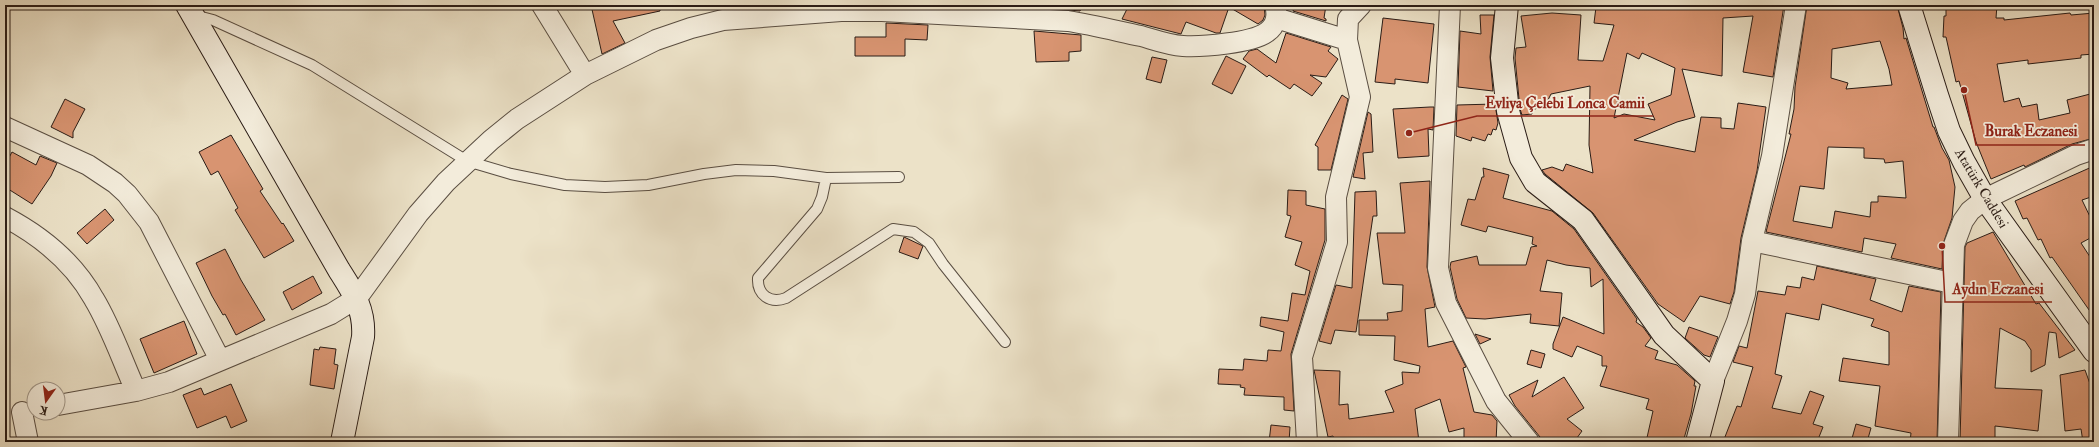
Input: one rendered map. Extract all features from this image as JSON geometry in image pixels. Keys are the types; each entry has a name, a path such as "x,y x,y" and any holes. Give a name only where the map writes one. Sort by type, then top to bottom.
{"street":[{"path":"542,5 585,75"},
{"path":"1307,442 1302,357 1337,242 1336,197 1360,97 1347,40 1348,19 1361,5"},
{"path":"1450,5 1438,268 1446,303 1496,401 1530,442"},
{"path":"1507,5 1502,58 1508,111 1521,158 1535,182 1584,220 1664,335 1713,381"},
{"path":"1697,442 1713,381 1737,321 1745,294 1752,241 1772,156 1796,5"},
{"name":"Atatürk Caddesi","path":"1910,5 1949,131 1964,162 1985,199 2094,351"},
{"path":"189,10 339,270 357,298 364,323 363,337 342,442"},
{"path":"66,404 136,391 169,382 331,314 357,298 418,214 467,161 517,119 585,75 656,40 691,28 723,20 841,11 1068,21 1163,42 1200,46 1229,43 1262,36 1273,26 1276,12 1347,40"},
{"path":"5,127 88,165 115,183 127,194 148,222 220,360"},
{"path":"1948,442 1952,283 1954,245 1957,232 1970,211 1985,199 2076,155 2094,149"},
{"path":"5,217 47,244 61,256 85,284 95,299 136,391"},
{"path":"1752,241 1952,283"},
{"path":"20,412 28,442"},
{"path":"1509,442 1513,423"}],"lane":[{"path":"189,10 312,66 467,161 531,179 585,187 641,186 736,170 774,171 826,178 899,177"},
{"path":"826,178 822,197 816,208 758,278 759,291 764,296 774,301 786,298 893,229 907,230 922,237 929,243 943,264 1005,342"}],"building":[{"path":"591,5 660,5 660,11 613,21 625,43 602,54"},
{"path":"1129,5 1264,5 1265,15 1263,20 1258,24 1229,7 1220,33 1216,33 1186,22 1181,34 1122,19"},
{"path":"1295,5 1326,5 1324,18 1326,21 1293,11"},
{"path":"1622,5 1633,9 1635,5 1784,5 1773,77 1743,72 1753,16 1723,18 1722,76 1682,69 1695,117 1677,122 1634,140 1695,152 1701,117 1721,118 1721,128 1734,129 1738,103 1766,107 1757,171 1741,238 1734,292 1730,304 1700,296 1684,322 1658,304 1593,213 1542,170 1552,167 1563,171 1566,164 1593,173 1589,145 1590,86 1551,94 1548,100 1544,100 1538,108 1532,110 1532,114 1522,115 1520,109 1515,58 1516,48 1526,47 1521,16 1552,13 1581,15 1578,60 1603,61 1614,25 1594,23 1596,7 1621,9","holes":["1627,53 1639,59 1642,53 1675,68 1671,95 1648,104 1655,120 1624,114 1614,118"]},
{"path":"1807,5 1897,5 1903,28 1904,39 1906,38 1933,127 1949,160 1955,187 1952,218 1943,244 1942,269 1891,258 1896,244 1864,238 1862,252 1766,232 1791,134 1789,134 1794,109 1795,87","holes":["1880,41 1889,69 1892,85 1846,89 1848,83 1831,78 1832,49","1828,147 1864,148 1864,158 1884,159 1885,163 1903,161 1906,198 1878,196 1878,202 1871,202 1870,217 1835,211 1832,228 1793,221 1800,186 1824,189"]},
{"path":"1946,5 1997,5 1996,18 2004,18 2004,20 2070,13 2071,15 2094,13 2094,54 2081,55 2081,58 2028,64 2028,60 1997,64 2004,102 2019,98 2022,107 2037,104 2039,120 2070,113 2067,100 2094,93 2094,138 2072,144 2025,167 2024,165 1991,179 1976,142 1959,81 1956,82 1946,37 1943,37"},
{"path":"1058,6 1081,9 1080,11 1058,9"},
{"path":"1480,15 1494,15 1490,57 1493,91 1458,87 1460,31 1481,34"},
{"path":"1383,18 1434,24 1428,83 1395,79 1395,84 1375,82"},
{"path":"886,23 928,25 927,40 905,39 905,56 855,56 855,37 886,37"},
{"path":"1034,31 1081,35 1081,51 1069,52 1069,61 1036,62"},
{"path":"1286,33 1331,47 1328,51 1338,59 1326,77 1310,75 1322,83 1312,96 1294,84 1290,89 1269,75 1267,77 1243,59 1249,51 1257,49 1276,63"},
{"path":"1226,56 1246,66 1232,94 1212,84"},
{"path":"1152,57 1167,60 1161,83 1146,79"},
{"path":"1342,95 1348,99 1331,170 1318,170 1318,147 1315,145"},
{"path":"65,99 85,109 73,132 73,138 51,127"},
{"path":"1495,104 1498,123 1496,130 1493,129 1491,135 1488,134 1485,141 1472,137 1471,141 1456,136 1457,105"},
{"path":"1434,107 1433,130 1428,129 1429,156 1398,158 1393,109"},
{"path":"1368,112 1371,114 1373,152 1363,153 1365,179 1353,177"},
{"path":"231,135 263,189 260,191 294,241 264,258 235,210 238,208 218,171 211,175 199,152"},
{"path":"12,152 36,165 40,156 57,163 51,176 32,204 5,187 5,165"},
{"path":"2094,166 2094,196 2082,200 2094,225 2094,236 2081,243 2094,263 2094,317 2052,257 2050,258 2041,239 2038,240 2027,218 2023,219 2015,201"},
{"path":"1483,168 1509,175 1503,198 1552,211 1574,229 1637,319 1636,322 1643,327 1651,338 1645,346 1658,351 1655,359 1677,365 1695,381 1694,386 1696,386 1691,414 1683,442 1646,442 1653,411 1646,409 1649,399 1600,386 1607,366 1602,366 1602,356 1577,346 1572,357 1553,349 1553,344 1563,317 1604,334 1603,279 1591,287 1590,268 1566,265 1547,260 1540,291 1562,293 1559,326 1530,323 1531,314 1485,319 1466,318 1457,299 1450,267 1451,262 1477,256 1479,265 1526,265 1531,247 1537,246 1532,244 1533,237 1488,226 1486,232 1461,225 1468,199 1475,200 1482,177 1484,177"},
{"path":"1430,181 1427,267 1435,307 1425,309 1428,347 1453,341 1466,367 1463,368 1474,412 1492,415 1497,421 1496,442 1471,442 1471,438 1464,438 1464,428 1449,432 1440,399 1415,409 1419,442 1335,442 1333,436 1328,437 1314,370 1340,371 1339,405 1348,404 1349,419 1394,412 1385,391 1403,384 1402,372 1419,373 1420,366 1394,360 1395,336 1359,335 1359,320 1388,320 1387,313 1402,311 1403,285 1383,284 1377,233 1405,233 1400,183"},
{"path":"1288,190 1306,191 1306,205 1325,209 1325,240 1291,354 1294,411 1284,410 1284,397 1244,395 1245,388 1240,387 1241,385 1218,384 1219,369 1243,370 1244,359 1267,361 1268,350 1281,351 1284,332 1260,326 1261,317 1288,321 1292,293 1305,295 1310,271 1295,265 1302,242 1285,237 1291,216 1287,215"},
{"path":"1376,191 1377,216 1373,216 1356,332 1335,330 1331,344 1319,341 1336,285 1352,288 1355,192"},
{"path":"105,209 114,220 87,244 77,233"},
{"path":"1993,232 2036,304 2039,303 2075,350 2059,358 2056,333 2049,332 2045,365 2031,372 2031,350 2025,341 2000,328 1995,388 2042,390 2038,431 1995,426 1995,442 1960,442 1965,247 1967,243"},
{"path":"904,237 923,246 918,259 899,252"},
{"path":"225,249 241,280 265,320 236,335 225,314 223,315 212,296 196,263"},
{"path":"1817,266 1876,279 1870,300 1902,312 1909,286 1941,292 1937,442 1910,442 1911,433 1875,426 1880,386 1839,381 1843,358 1889,365 1889,332 1871,326 1874,319 1822,304 1819,320 1786,313 1775,374 1782,376 1772,408 1801,414 1810,391 1824,396 1813,424 1823,427 1817,442 1723,442 1737,406 1741,407 1753,367 1733,362 1739,346 1747,348 1758,291 1785,295 1787,286 1800,288 1802,277 1814,280"},
{"path":"313,276 322,293 292,310 283,292"},
{"path":"184,321 197,354 154,373 140,339"},
{"path":"1689,327 1718,337 1710,357 1704,355 1685,338"},
{"path":"1475,334 1491,339 1480,344"},
{"path":"320,347 336,349 334,364 338,365 334,389 310,385 314,349 319,350"},
{"path":"1531,350 1545,354 1541,368 1527,364"},
{"path":"2085,370 2094,395 2094,442 2083,442 2081,429 2065,431 2060,375"},
{"path":"1564,377 1584,408 1567,419 1582,431 1574,442 1544,442 1515,406 1509,395 1538,380 1532,397"},
{"path":"231,384 247,421 231,428 226,416 197,428 183,395 201,388 204,395"},
{"path":"1856,424 1871,428 1867,442 1851,442"},
{"path":"1271,425 1290,427 1289,442 1269,442"}],"place":[{"name":"Burak Eczanesi","path":"1964,90"},
{"name":"Evliya Çelebi Lonca Camii","path":"1409,133"},
{"name":"Aydın Eczanesi","path":"1942,246"}]}
